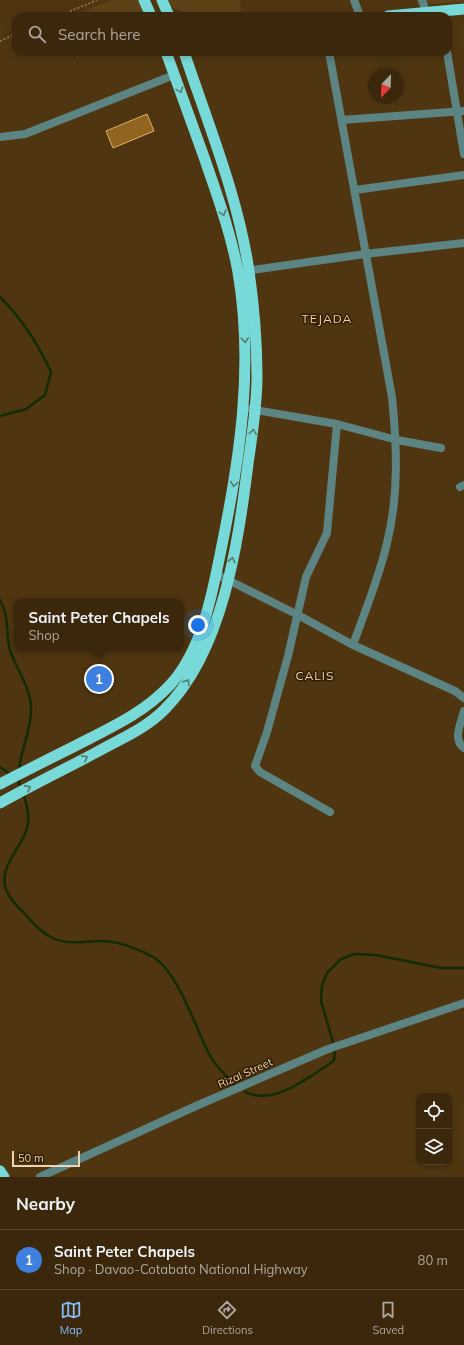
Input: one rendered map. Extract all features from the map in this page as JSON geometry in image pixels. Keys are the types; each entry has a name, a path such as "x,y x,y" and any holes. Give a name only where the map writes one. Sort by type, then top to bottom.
{"highway":[{"path":"144,0 149,12"},
{"path":"162,0 167,12"},
{"path":"452,12 464,10"},
{"path":"169,56 174,75 243,271"},
{"path":"3,801 132,734 154,720 180,692 195,669 207,643 228,580 244,494 250,409 246,355 243,271 237,212 185,56"},
{"path":"0,784 123,722 155,700 171,684 185,663 198,638 216,574 250,409"},
{"path":"0,1171 4,1177"}],"street":[{"path":"354,0 358,12"},
{"path":"422,0 426,12"},
{"path":"330,56 392,397 397,440 392,515 387,543 353,645"},
{"path":"448,56 461,111 464,154"},
{"path":"0,137 25,134 174,75"},
{"path":"342,120 461,111"},
{"path":"355,190 464,175"},
{"path":"243,271 365,254 464,243"},
{"path":"250,409 337,424 397,440 441,448"},
{"path":"330,812 260,772 255,766 267,732 298,615 306,578 327,533 337,424"},
{"path":"216,574 298,615 353,645 455,691 464,698"},
{"path":"464,712 457,736 458,742 464,748"},
{"name":"Rizal Street","path":"40,1177 196,1106 328,1049 464,1002"}],"path":[{"path":"68,12 97,0"},
{"path":"0,41 12,36"}],"shaded area":[{"path":"111,0 139,0 144,12 82,12"},
{"path":"169,0 240,0 241,12 182,12 173,8"},
{"path":"416,0 464,0 464,2 417,5"}],"building":[{"path":"147,114 154,131 113,148 106,131"}],"waterway":[{"path":"0,297 8,305 29,333 51,372 45,395 26,409 0,416"},
{"path":"0,600 5,613 10,650 28,692 31,707 30,723 19,770"},
{"path":"0,767 11,775"},
{"path":"19,779 19,784"},
{"path":"23,794 26,802 28,824 26,832 9,862 4,878 6,890 10,897 39,929 57,940 69,942 108,941 121,944 135,948 153,957 163,965 187,1004 212,1059 219,1069 234,1084"},
{"path":"333,1042 321,1001 322,985 327,973 341,959 355,954 376,955 441,968 464,968"},
{"path":"245,1092 256,1095 267,1095 279,1093 290,1088 331,1063 334,1060 335,1051"}],"place":[{"name":"Saint Peter Chapels","path":"99,679"}],"district":[{"name":"TEJADA","path":"327,318"},
{"name":"CALIS","path":"315,675"}]}
